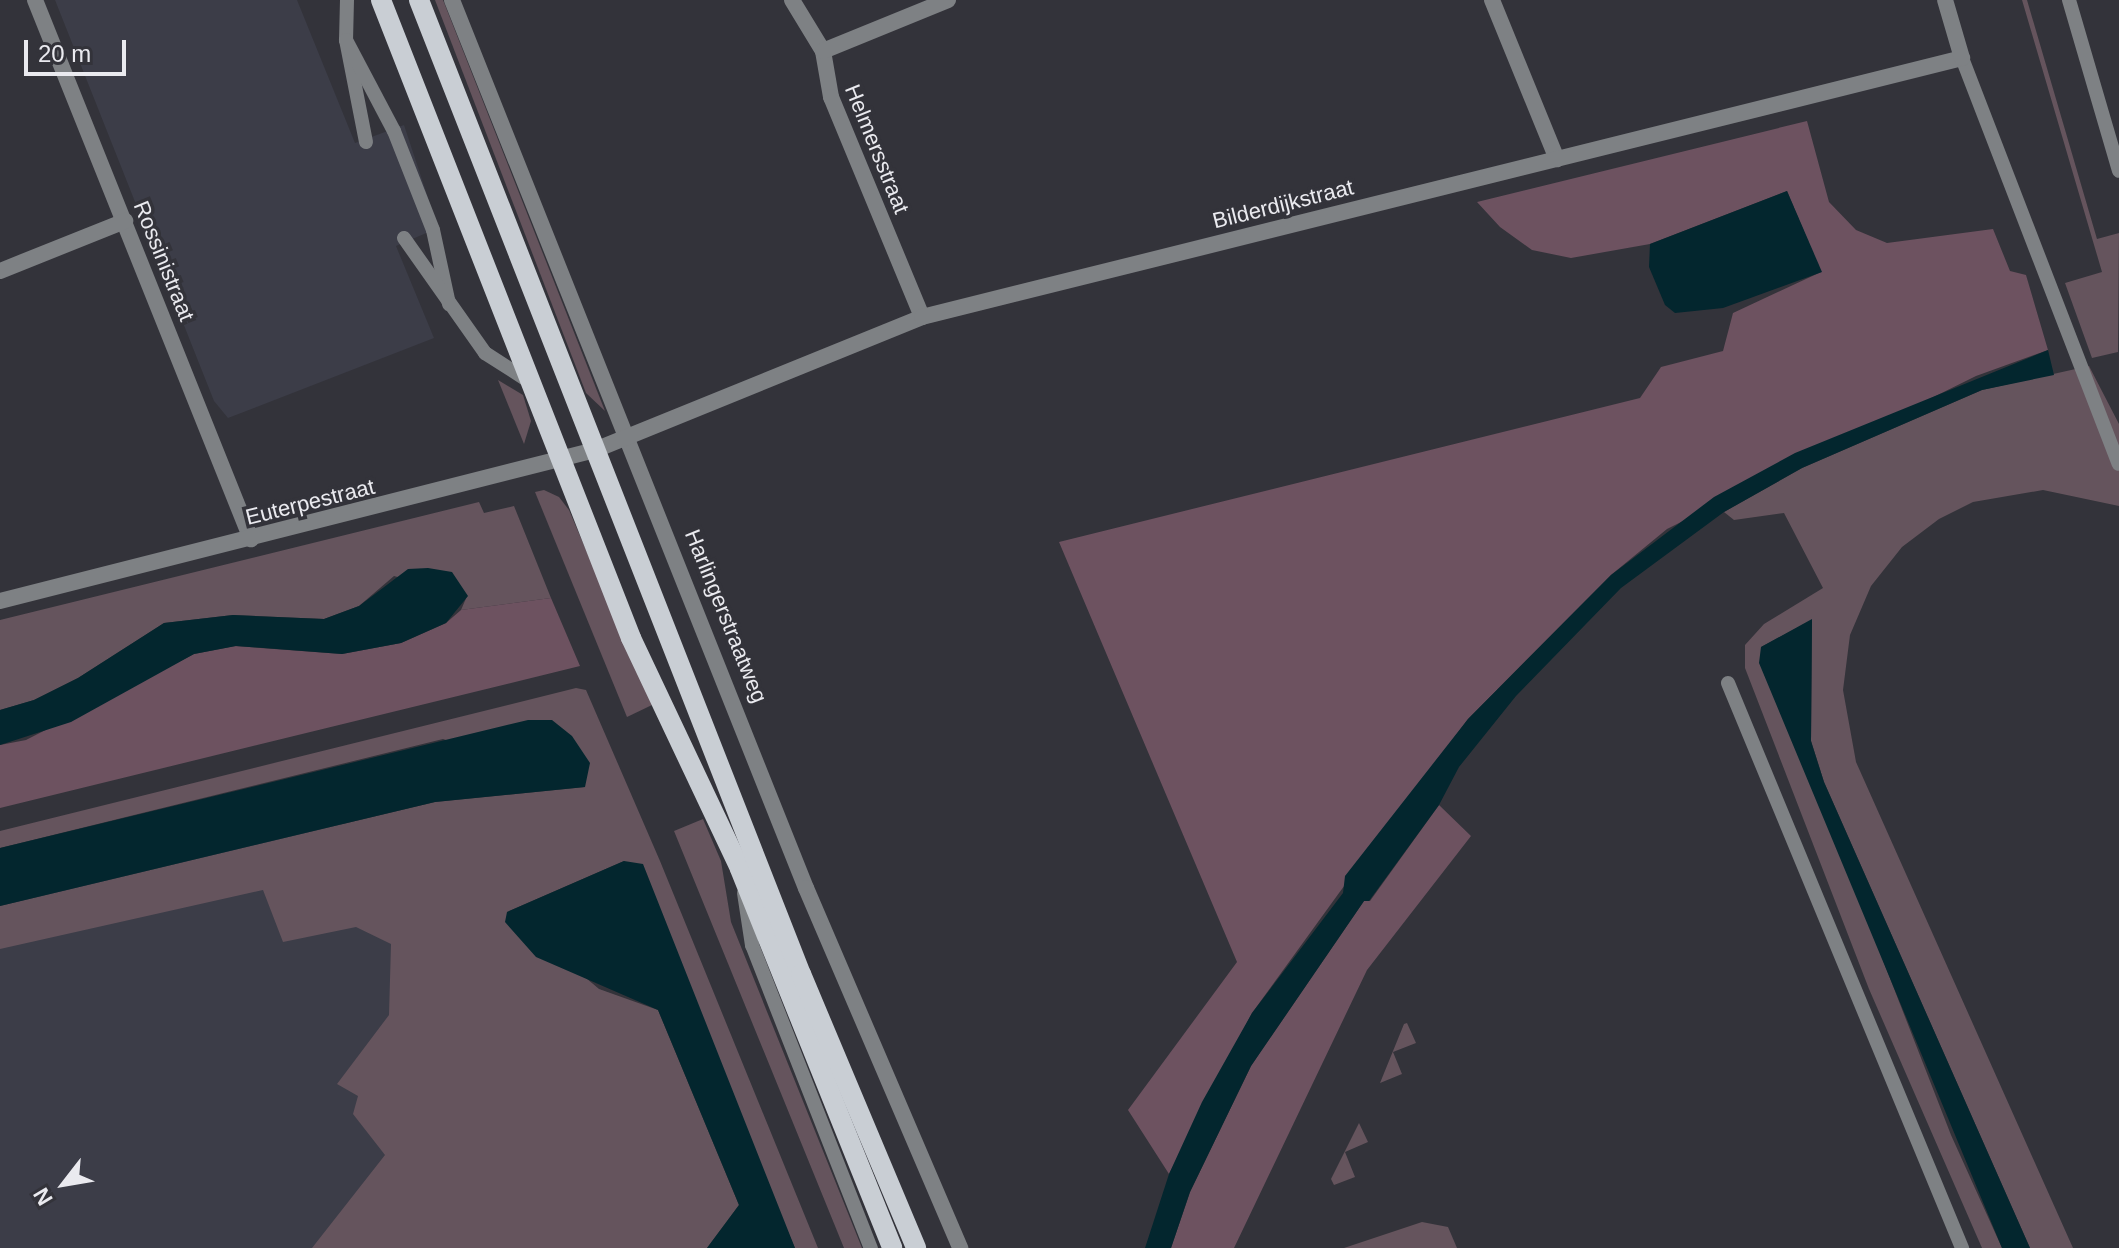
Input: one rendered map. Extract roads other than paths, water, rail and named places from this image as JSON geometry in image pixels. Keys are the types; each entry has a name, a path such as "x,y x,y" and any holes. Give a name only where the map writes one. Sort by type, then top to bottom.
{"main road":[{"path":"381,0 527,380 631,638 740,869 892,1248"},
{"path":"419,0 834,1056 916,1248"}],"street":[{"name":"Rossinistraat","path":"35,0 251,539"},
{"name":"Harlingerstraatweg","path":"452,0 629,437 806,888 960,1248"},
{"name":"Helmersstraat","path":"792,0 823,51 831,97 922,317"},
{"path":"823,51 948,0"},
{"path":"1492,0 1557,159"},
{"path":"1945,0 1962,58"},
{"name":"Bilderdijkstraat","path":"629,437 922,317 1962,58"},
{"path":"0,271 125,221"},
{"name":"Euterpestraat","path":"0,601 561,460 629,437"}],"lane":[{"path":"347,0 346,40 366,142"},
{"path":"2069,0 2119,171"},
{"path":"346,40 394,131 433,230 449,304"},
{"path":"1962,58 2119,464"},
{"path":"404,238 485,353 527,380"},
{"path":"1728,683 1962,1248"},
{"path":"740,869 752,945 871,1248"}],"water":[{"path":"1787,191 1822,272 1723,308 1675,313 1665,305 1649,267 1650,244"},
{"path":"2048,350 2054,375 1982,390 1802,468 1724,512 1621,588 1516,696 1459,767 1439,805 1369,901 1364,901 1251,1066 1190,1192 1171,1248 1145,1248 1169,1174 1202,1102 1252,1013 1343,893 1345,876 1468,719 1611,575 1714,497 1795,453"},
{"path":"408,569 452,572 468,596 446,623 401,643 342,654 236,646 194,654 71,722 0,745 0,710 34,700 78,678 164,623 233,615 324,619 359,606"},
{"path":"1812,619 1811,741 1824,782 2030,1248 2002,1248 1759,663 1761,647"},
{"path":"528,720 552,720 572,736 590,763 585,787 435,802 0,906 0,848"},
{"path":"624,861 643,864 795,1248 707,1248 739,1205 658,1010 536,957 505,922 507,912"}]}
